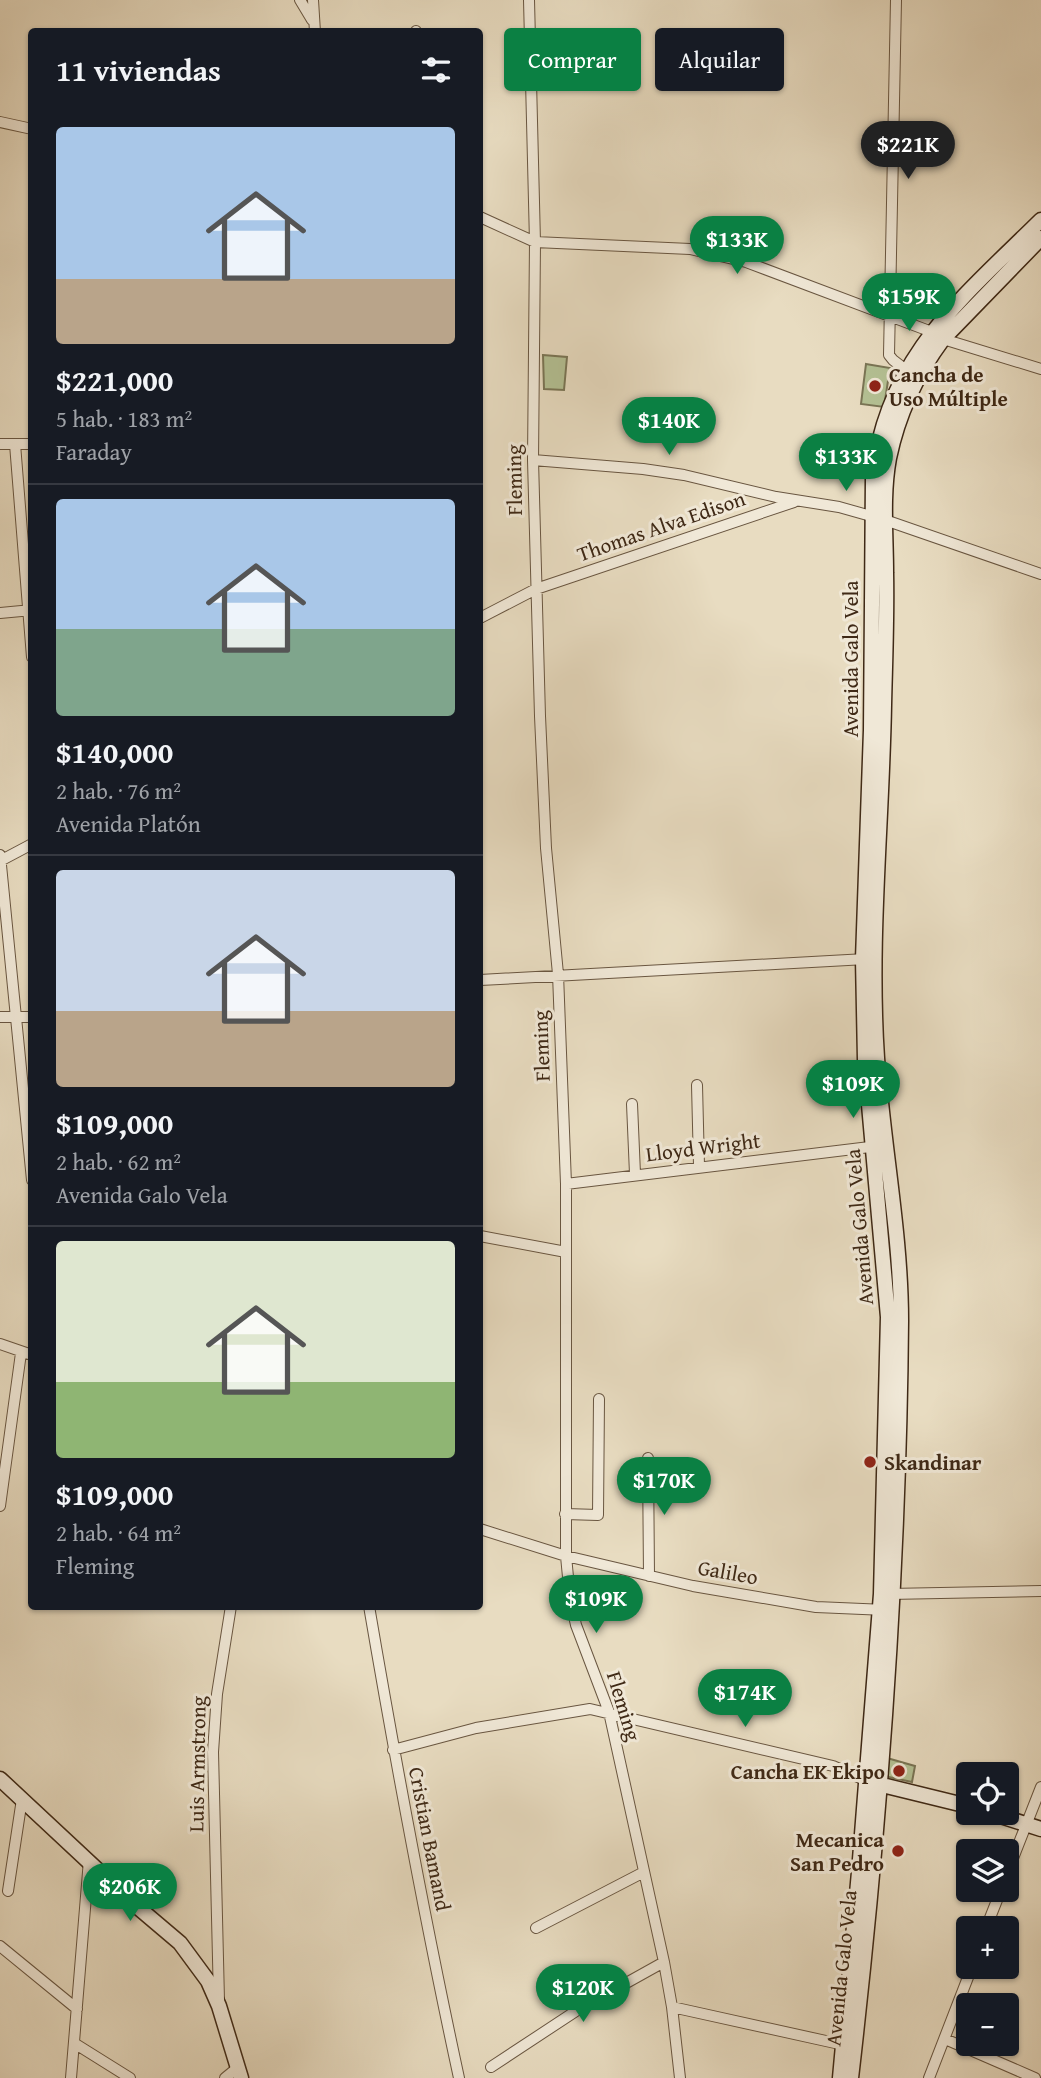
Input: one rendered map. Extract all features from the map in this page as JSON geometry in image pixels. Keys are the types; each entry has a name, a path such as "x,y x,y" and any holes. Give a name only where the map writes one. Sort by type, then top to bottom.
{"main road":[{"name":"Avenida Galo Vela","path":"879,518 885,496 889,460 899,424 938,336 955,306 1041,220"},
{"name":"Avenida Galo Vela","path":"850,2078 887,1602 895,1316 896,1226 865,1060 877,730 879,518 873,476 879,438 892,396 906,370 1041,238"},
{"path":"0,1779 134,1904 180,1943 208,1981 219,2006 234,2075"},
{"name":"Avenida Galo Vela","path":"840,2078 873,1783"},
{"path":"873,1783 956,1803"},
{"path":"1019,1822 1041,1829"}],"street":[{"path":"300,0 315,27"},
{"path":"313,0 315,27"},
{"name":"Fleming","path":"529,0 535,242 533,460 536,589 546,848 558,974 566,1184 566,1556 576,1625 610,1712 664,1962 680,2078"},
{"path":"896,0 889,355 906,370"},
{"path":"0,122 28,128"},
{"path":"483,218 535,242 690,249 746,262 938,336 1041,369"},
{"path":"0,444 28,444"},
{"path":"15,444 28,589"},
{"path":"533,460 684,475 839,507 879,518 1041,574"},
{"name":"Thomas Alva Edison","path":"483,616 536,589 798,500"},
{"path":"0,613 28,611"},
{"path":"0,861 28,846"},
{"path":"0,855 28,1145"},
{"path":"483,980 868,959"},
{"path":"0,1017 28,1017"},
{"path":"697,1085 699,1166"},
{"path":"632,1104 635,1174"},
{"name":"Lloyd Wright","path":"566,1184 880,1146"},
{"path":"483,1237 566,1252"},
{"path":"0,1344 26,1354 0,1506"},
{"path":"565,1514 598,1515 599,1399"},
{"path":"649,1458 649,1576"},
{"name":"Galileo","path":"483,1530 566,1556 649,1576 816,1607 1041,1591"},
{"name":"Luis Armstrong","path":"219,2006 213,1752 216,1694 230,1610"},
{"name":"Cristian Bamand","path":"370,1610 393,1750 459,2078"},
{"path":"393,1750 476,1728 590,1709 833,1766 873,1783"},
{"path":"1019,1842 1041,1787"},
{"path":"8,1891 22,1798"},
{"path":"71,2078 89,1860"},
{"path":"536,1928 644,1872"},
{"path":"0,1946 77,2009"},
{"path":"491,2067 576,2011 664,1962"},
{"path":"929,2078 968,1979"},
{"path":"672,2007 844,2045"},
{"path":"945,2039 1035,2078"},
{"path":"74,2043 130,2078"}],"green space":[{"path":"543,355 567,357 564,390 544,389"},
{"name":"Cancha de Uso Múltiple","path":"866,364 890,368 884,407 861,404"},
{"name":"Cancha EK Ekipo","path":"887,1758 915,1766 912,1782 884,1776"}],"place":[{"name":"Cancha de Uso Múltiple","path":"875,386"},
{"name":"Skandinar","path":"870,1462"},
{"name":"Cancha EK Ekipo","path":"899,1771"},
{"name":"Mecanica San Pedro","path":"898,1851"}]}
